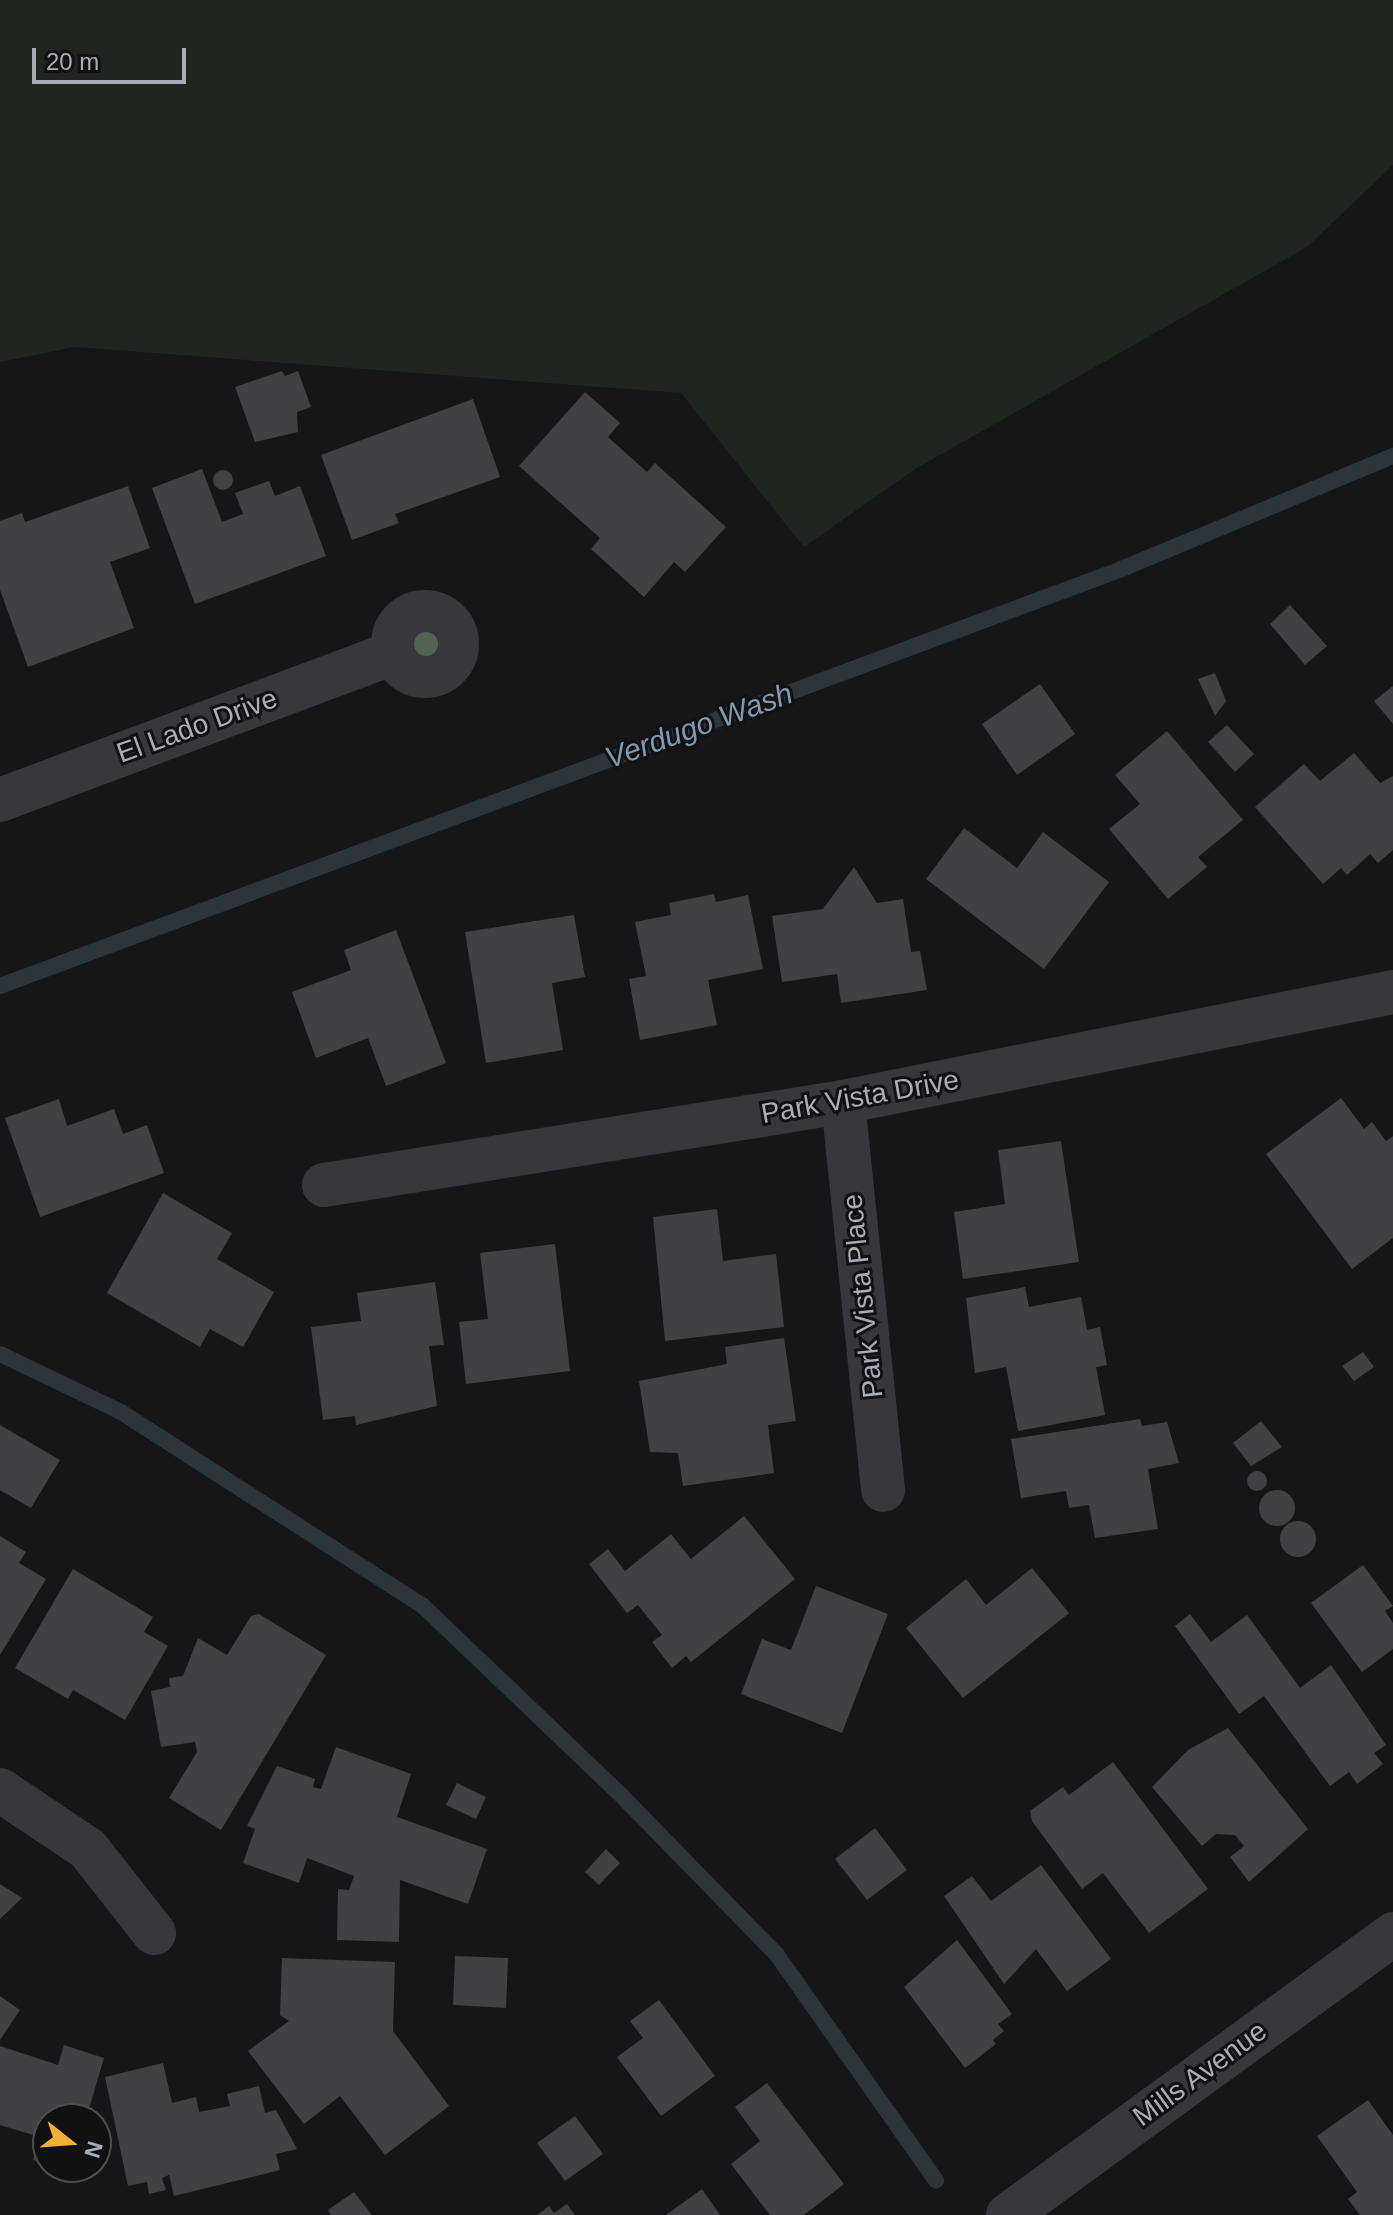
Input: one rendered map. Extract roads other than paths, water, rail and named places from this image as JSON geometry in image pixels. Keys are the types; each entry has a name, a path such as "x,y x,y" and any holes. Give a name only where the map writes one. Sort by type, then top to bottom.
{"street":[{"name":"El Lado Drive","path":"0,800 394,653"},
{"name":"Park Vista Drive","path":"324,1185 843,1102 1393,992"},
{"name":"Park Vista Place","path":"843,1102 883,1490"},
{"path":"0,1790 88,1849 154,1933"},
{"name":"Mills Avenue","path":"1008,2215 1393,1934"}],"waterway":[{"name":"Verdugo Wash","path":"0,986 1119,570 1393,456"},
{"path":"0,1354 121,1412 422,1605 618,1792 777,1955 936,2180"}]}
